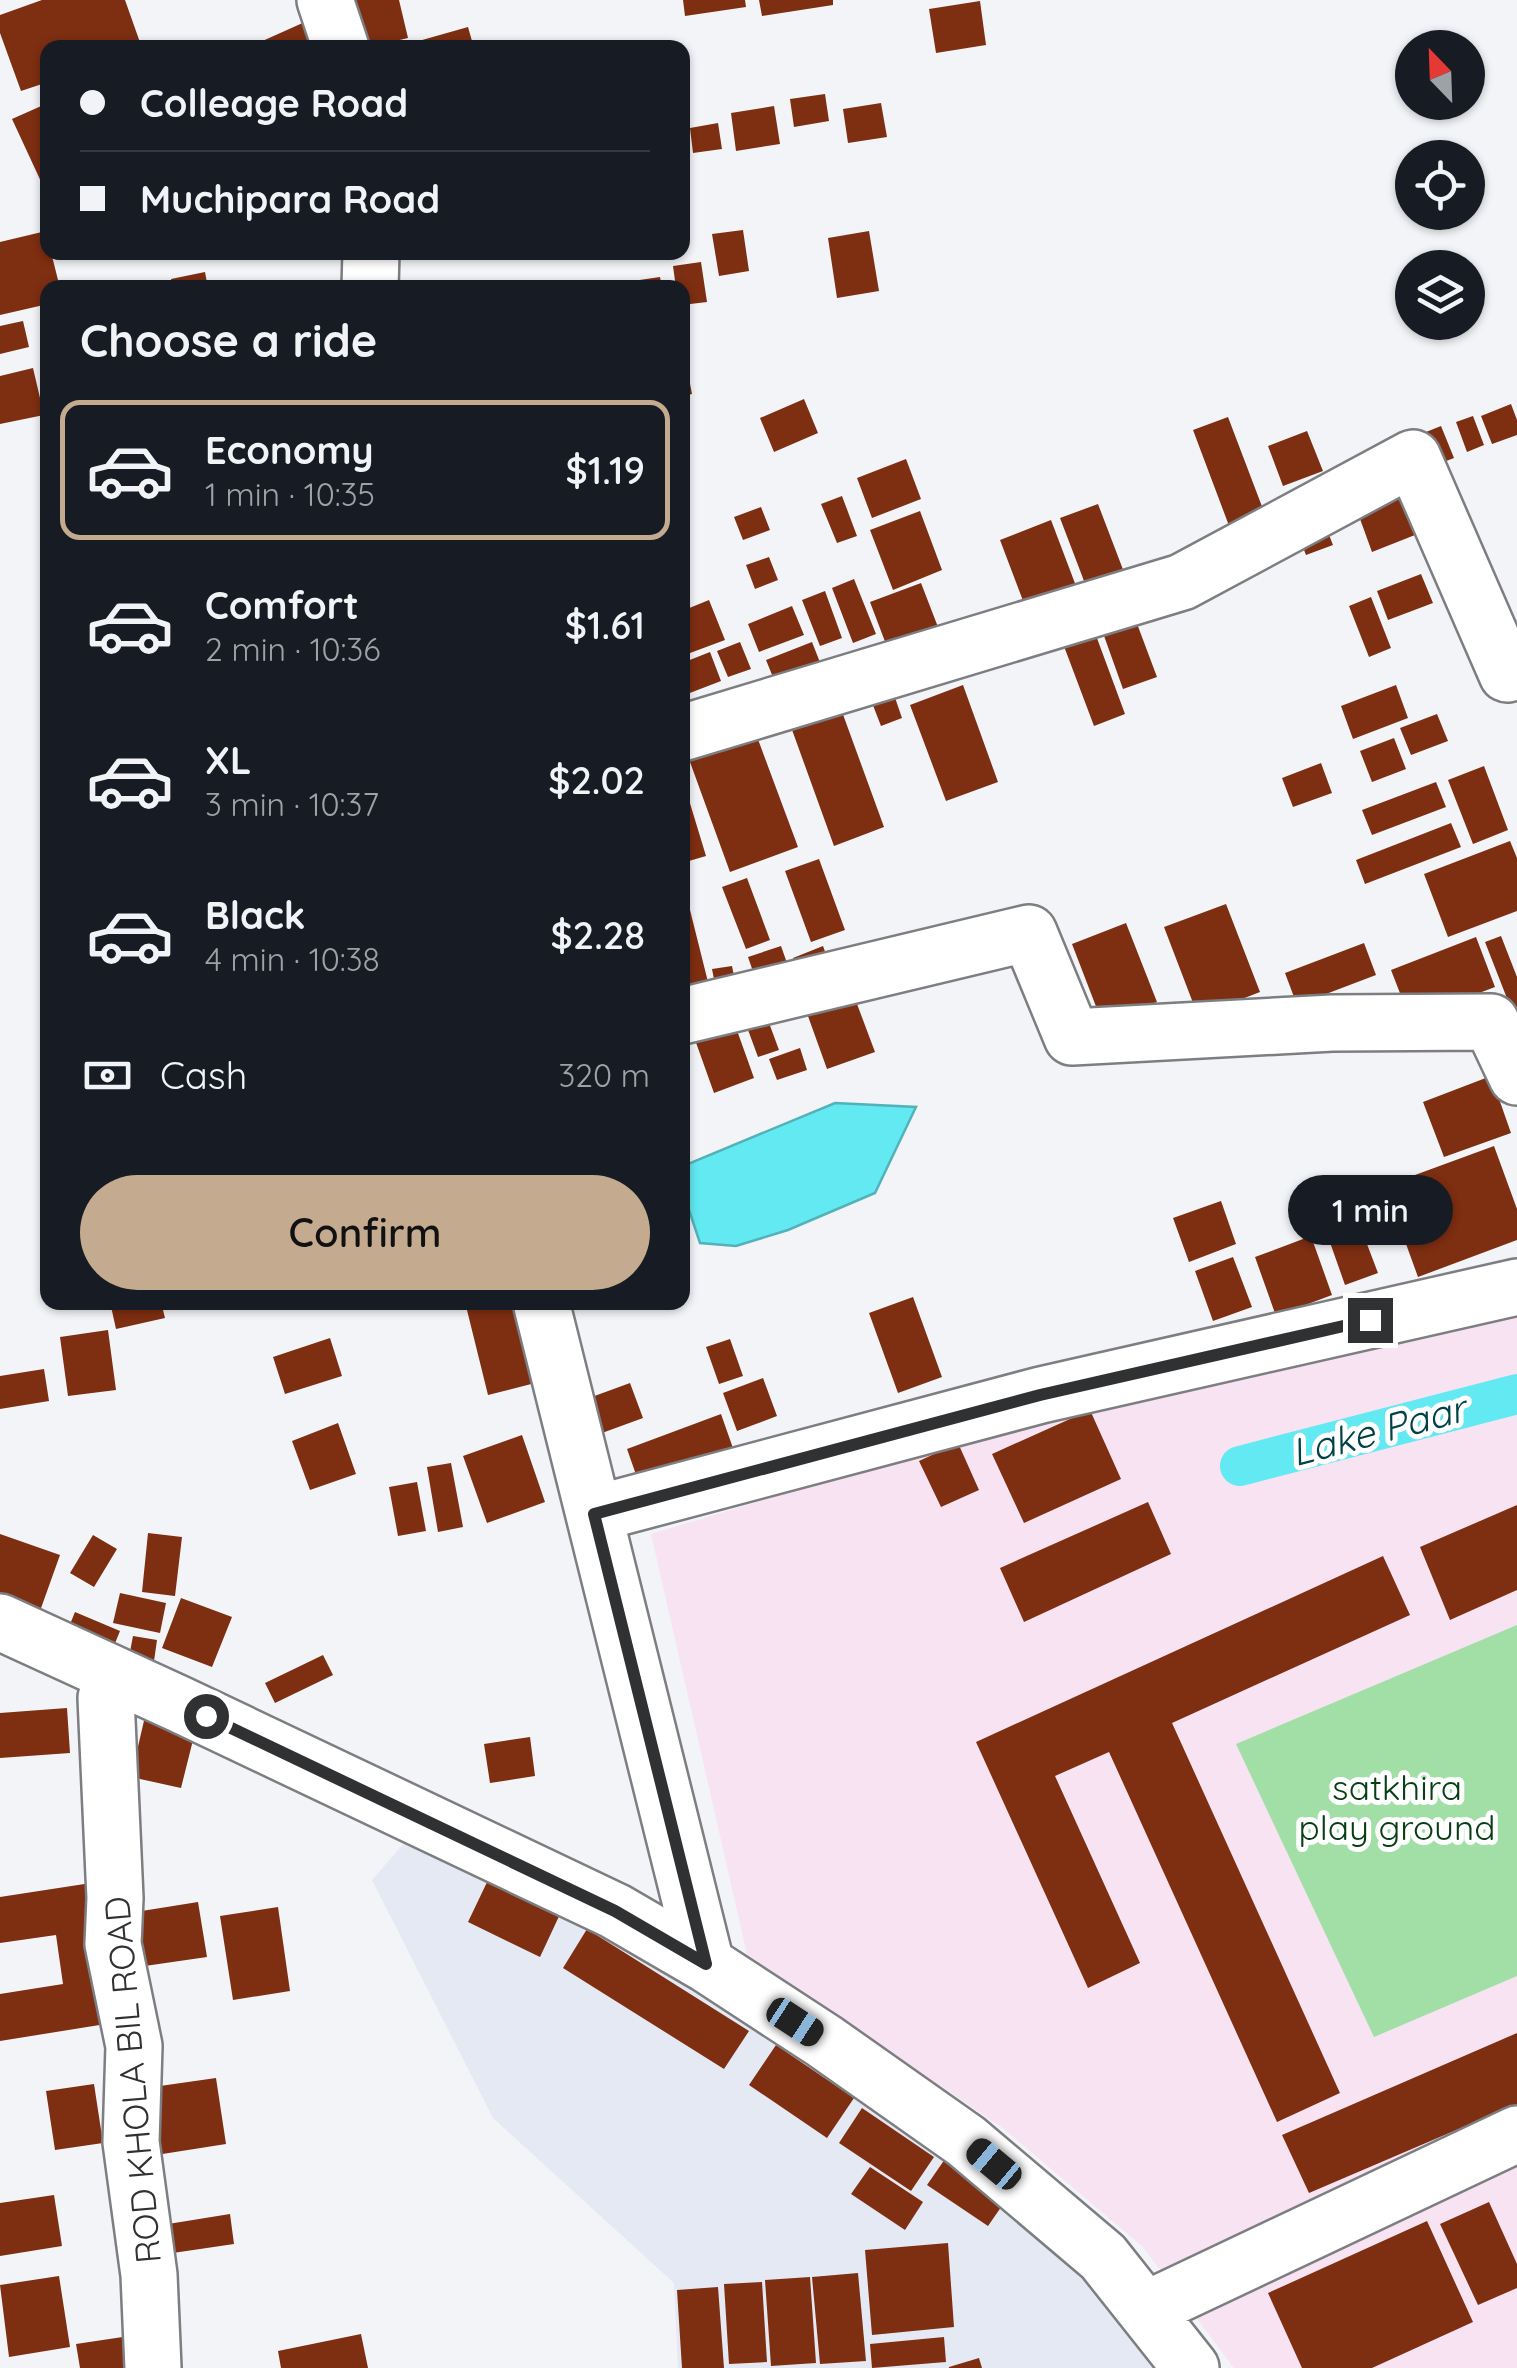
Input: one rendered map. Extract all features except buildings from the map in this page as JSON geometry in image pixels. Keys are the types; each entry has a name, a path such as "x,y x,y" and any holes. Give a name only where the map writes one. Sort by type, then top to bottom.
{"street":[{"path":"325,0 338,40"},
{"path":"690,731 1182,582 1413,458 1508,674 1517,672"},
{"path":"690,1014 1029,933 1072,1037 1332,1023 1492,1022 1517,1078"},
{"path":"594,1514 1040,1395 1517,1287"},
{"path":"543,1310 706,1964"},
{"path":"0,1622 615,1911 706,1964 966,2141 1104,2257 1191,2368"},
{"name":"ROD KHOLA BIL ROAD","path":"113,1674 106,1698 115,1898 113,1944 134,2046 131,2142 150,2275 153,2368"},
{"path":"1145,2310 1517,2134"}],"shaded area":[{"path":"1517,1312 1517,2368 1234,2368 1143,2247 1004,2129 747,1954 651,1534 1075,1406"},
{"path":"417,1828 575,1902 1023,2198 1180,2368 678,2368 674,2283 493,2118 372,1880"}],"green space":[{"name":"satkhira play ground","path":"1517,1625 1517,1976 1374,2037 1236,1744"}],"water":[{"path":"835,1103 916,1107 875,1193 788,1230 736,1246 700,1243 690,1213 690,1163"}],"waterway":[{"name":"Lake Paar","path":"1240,1466 1517,1394"}],"route":[{"path":"206,1716 615,1911 706,1964 594,1514 1040,1395 1370,1320"}]}
